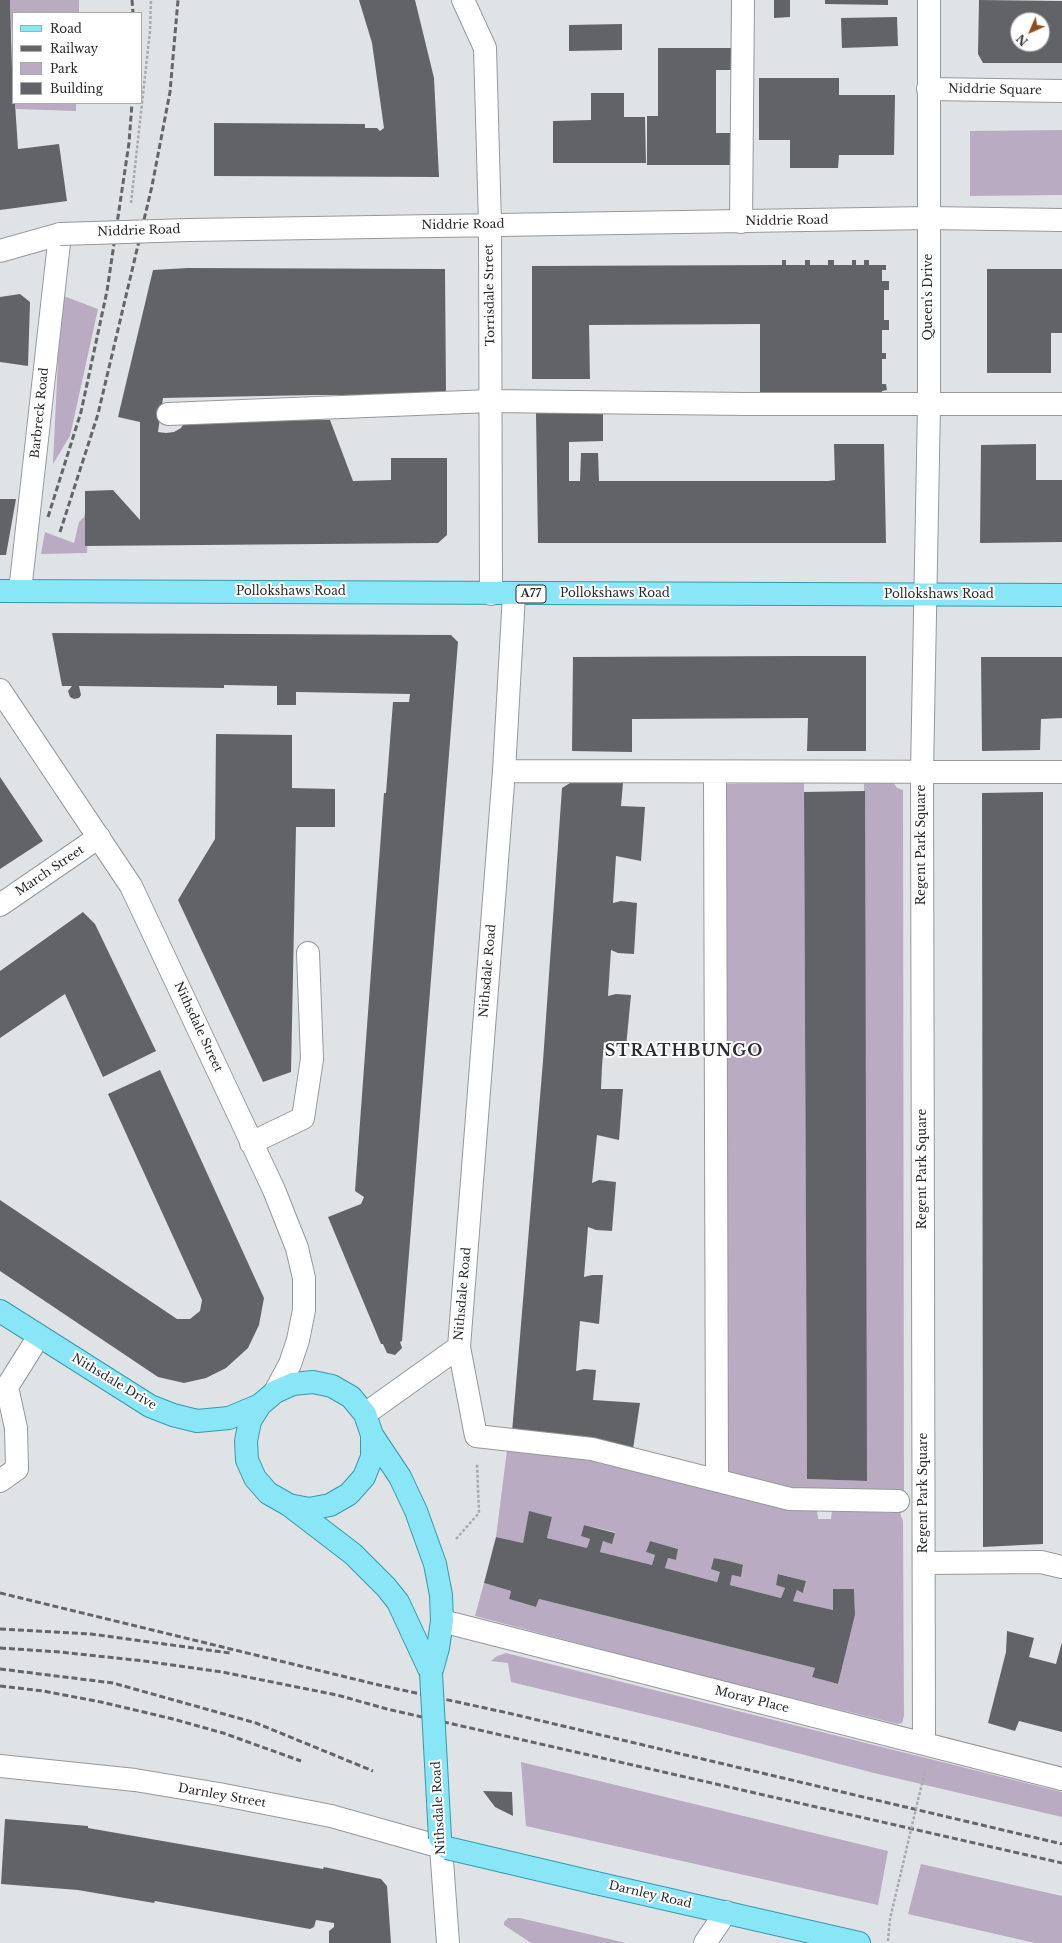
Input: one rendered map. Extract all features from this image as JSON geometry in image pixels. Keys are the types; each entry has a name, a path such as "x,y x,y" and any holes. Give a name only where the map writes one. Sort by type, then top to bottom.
{"main road":[{"name":"Pollokshaws Road","path":"10,591 1062,595"},
{"name":"Nithsdale Drive","path":"0,1311 150,1406 173,1415 197,1421 229,1418 268,1398"},
{"name":"Nithsdale Road","path":"431,1673 398,1602 386,1587 354,1554 289,1505 268,1494 255,1478 247,1460 246,1441 250,1421 268,1398 293,1384 313,1382 332,1386 351,1397 365,1414 372,1435 400,1477 416,1511 435,1564 441,1595 442,1621 438,1648 431,1673 442,1845"},
{"name":"Nithsdale Road","path":"289,1505 308,1509 330,1505 349,1494 364,1477 372,1457 372,1435"},
{"name":"Darnley Road","path":"442,1845 596,1883 859,1943"}],"street":[{"name":"Torrisdale Street","path":"464,0 485,48 490,224 491,594"},
{"path":"742,222 743,0"},
{"name":"Queen's Drive","path":"927,594 929,404 929,0"},
{"name":"Niddrie Square","path":"928,89 1062,91"},
{"name":"Niddrie Road","path":"0,251 60,234 490,224 742,222 929,218"},
{"path":"929,218 1062,220"},
{"name":"Barbreck Road","path":"10,591 60,234"},
{"path":"168,414 491,401 1062,404"},
{"name":"Nithsdale Road","path":"476,1436 459,1347 504,771 514,594"},
{"name":"Regent Park Square","path":"924,1744 922,772 927,594"},
{"name":"Nithsdale Street","path":"0,690 131,886 274,1190 298,1248 304,1278 304,1310 298,1340 290,1364 268,1398"},
{"path":"504,771 715,773 1062,772"},
{"path":"715,773 717,1480"},
{"name":"March Street","path":"0,905 99,837"},
{"path":"251,1143 303,1118 312,1059 308,953"},
{"path":"0,1481 17,1469 16,1428 6,1387 39,1336"},
{"name":"Nithsdale Road","path":"365,1414 459,1347"},
{"path":"476,1436 592,1449 790,1499 898,1501"},
{"path":"924,1563 1041,1562 1062,1567"},
{"name":"Moray Place","path":"442,1621 1062,1779"},
{"name":"Darnley Street","path":"0,1766 135,1780 219,1794 331,1816 442,1845"},
{"name":"Nithsdale Road","path":"442,1845 448,1943"},
{"path":"705,1943 726,1912"}],"path":[{"path":"142,100 150,31 151,0"},
{"path":"131,195 142,104"},
{"path":"435,1564 479,1513 476,1436"},
{"path":"888,1943 890,1919 920,1791"}],"green space":[{"path":"10,0 79,0 79,12 12,12 12,40"},
{"path":"15,104 76,104 76,111 16,109"},
{"path":"1062,130 1062,195 970,196 970,131"},
{"path":"61,295 98,309 70,436 53,464"},
{"path":"89,499 87,553 41,554 45,532 74,543 79,522 84,517"},
{"path":"864,782 893,782 897,788 903,790 904,1491 789,1489 726,1472 725,784 804,783 807,1479 866,1481"},
{"path":"507,1450 594,1460 817,1510 818,1519 831,1519 832,1511 900,1513 903,1521 904,1716 902,1723 898,1724 668,1667 475,1616 484,1583 511,1591 509,1599 536,1607 539,1599 815,1668 812,1677 838,1684 855,1615 854,1589 833,1589 833,1610 793,1601 797,1590 804,1592 806,1581 779,1574 776,1585 785,1588 781,1598 730,1585 732,1575 741,1577 743,1566 729,1561 714,1558 720,1572 717,1582 665,1568 668,1558 676,1560 678,1549 650,1541 646,1552 655,1555 652,1565 600,1552 603,1541 612,1543 615,1532 584,1525 581,1536 590,1539 587,1548 547,1538 552,1517 529,1512 523,1543 496,1537"},
{"path":"506,1653 1062,1792 1062,1817 874,1773 689,1725 511,1682 508,1663 491,1661 497,1656"},
{"path":"521,1762 888,1851 878,1905 526,1826"},
{"path":"921,1864 1062,1896 1062,1943 1035,1943 908,1914"},
{"path":"508,1918 520,1918 626,1943 531,1943 504,1925 504,1922"}],"building":[{"path":"0,0 10,0 12,104 15,104 18,149 59,144 67,201 0,210"},
{"path":"359,0 415,0 434,78 439,177 214,176 214,123 365,124 365,128 377,128 380,131 384,128 372,43"},
{"path":"774,0 790,0 790,17 774,18"},
{"path":"825,0 888,0 888,5 825,4"},
{"path":"979,0 1062,1 1062,63 983,63 978,54"},
{"path":"897,17 898,46 842,48 841,18"},
{"path":"622,24 622,50 569,51 569,25"},
{"path":"658,48 731,48 731,70 716,70 716,133 732,133 732,165 647,165 647,116 658,116"},
{"path":"759,78 839,78 839,95 895,95 894,155 839,155 838,168 790,168 790,140 759,140"},
{"path":"591,93 624,93 624,117 645,117 646,163 553,163 553,121 591,120"},
{"path":"782,260 786,260 786,265 805,265 805,260 810,260 810,265 828,265 828,260 834,260 834,265 852,265 852,260 856,260 856,265 864,265 864,260 869,260 869,265 886,265 886,270 882,270 882,281 889,281 889,290 884,290 884,320 889,320 889,330 882,330 882,353 886,353 886,359 882,359 882,384 886,384 887,390 882,391 882,395 760,395 760,324 589,325 590,379 532,379 532,266 782,265"},
{"path":"188,268 445,269 446,395 314,395 163,398 158,432 174,432 181,428 185,421 330,420 353,481 391,480 391,458 447,458 447,535 438,543 85,546 85,491 113,490 140,520 140,422 118,417 153,270"},
{"path":"987,269 1062,269 1062,333 1051,333 1051,373 987,373"},
{"path":"20,294 30,302 28,366 0,362 0,297"},
{"path":"536,413 603,413 603,441 569,442 569,481 580,481 581,453 598,453 599,481 828,481 835,480 834,444 884,444 886,543 538,543"},
{"path":"1036,444 1036,480 1062,480 1062,542 980,543 981,445"},
{"path":"0,499 16,499 6,555 0,555"},
{"path":"52,633 451,635 458,642 402,1341 400,1342 402,1348 395,1355 387,1353 383,1344 381,1344 328,1217 361,1204 364,1197 355,1191 384,793 386,793 393,702 409,702 410,694 296,692 296,705 277,705 277,686 224,685 224,688 79,686 81,695 79,698 74,699 70,697 68,691 72,686 62,686"},
{"path":"866,656 866,751 807,751 808,718 632,719 632,752 572,751 573,657"},
{"path":"981,657 1062,657 1062,718 1041,719 1040,750 982,751"},
{"path":"216,734 292,735 292,788 335,789 335,827 296,827 291,1072 263,1082 178,900 215,839"},
{"path":"0,777 43,841 0,869"},
{"path":"570,783 623,783 621,806 645,807 641,861 616,856 613,903 621,901 637,903 634,954 618,953 611,950 608,996 616,994 631,995 626,1047 611,1046 604,1042 601,1089 623,1089 619,1140 597,1135 592,1183 599,1180 616,1182 612,1231 596,1230 588,1227 584,1277 603,1275 599,1324 580,1321 576,1371 584,1369 596,1370 593,1400 640,1403 633,1449 512,1432 543,1061 562,788"},
{"path":"865,791 867,1481 807,1479 804,792"},
{"path":"1043,792 1043,1544 983,1547 982,793"},
{"path":"83,912 95,924 156,1051 103,1077 65,994 0,1038 0,971"},
{"path":"160,1070 264,1298 259,1325 248,1348 226,1368 206,1378 184,1383 158,1377 0,1271 0,1200 177,1319 190,1319 200,1311 202,1300 108,1094"},
{"path":"529,1511 552,1517 547,1538 587,1548 590,1539 581,1536 584,1525 615,1533 612,1544 603,1541 600,1552 652,1565 655,1555 646,1552 650,1541 678,1549 676,1560 668,1558 665,1568 717,1582 720,1572 711,1569 714,1558 743,1565 741,1577 732,1575 730,1585 781,1598 785,1588 776,1585 778,1574 806,1581 803,1593 797,1590 793,1601 833,1610 833,1589 854,1589 855,1615 838,1684 812,1677 815,1668 539,1599 536,1607 509,1599 511,1591 484,1583 496,1537 523,1543"},
{"path":"1007,1631 1034,1638 1029,1657 1056,1664 1062,1642 1062,1732 1019,1721 1015,1731 988,1723 1006,1652"},
{"path":"483,1791 512,1792 513,1816 495,1807"},
{"path":"5,1819 88,1826 88,1828 323,1869 324,1867 381,1879 387,1886 391,1943 329,1943 329,1931 334,1927 334,1923 316,1920 314,1927 310,1929 155,1901 154,1903 78,1890 1,1884"}],"railway":[{"path":"132,0 133,12"},
{"path":"60,532 98,414 152,186 170,92 178,0"},
{"path":"48,517 81,412 107,291 129,143 132,104"},
{"path":"0,1593 379,1685 508,1713 1062,1844"},
{"path":"0,1629 91,1634 230,1653"},
{"path":"0,1648 60,1652 144,1661 222,1672 337,1695 387,1709 1062,1863"},
{"path":"0,1669 113,1683 256,1723 373,1771"},
{"path":"0,1686 43,1691 101,1702 173,1719 223,1733 301,1761"}],"district":[{"name":"STRATHBUNGO","path":"684,1051"}]}
